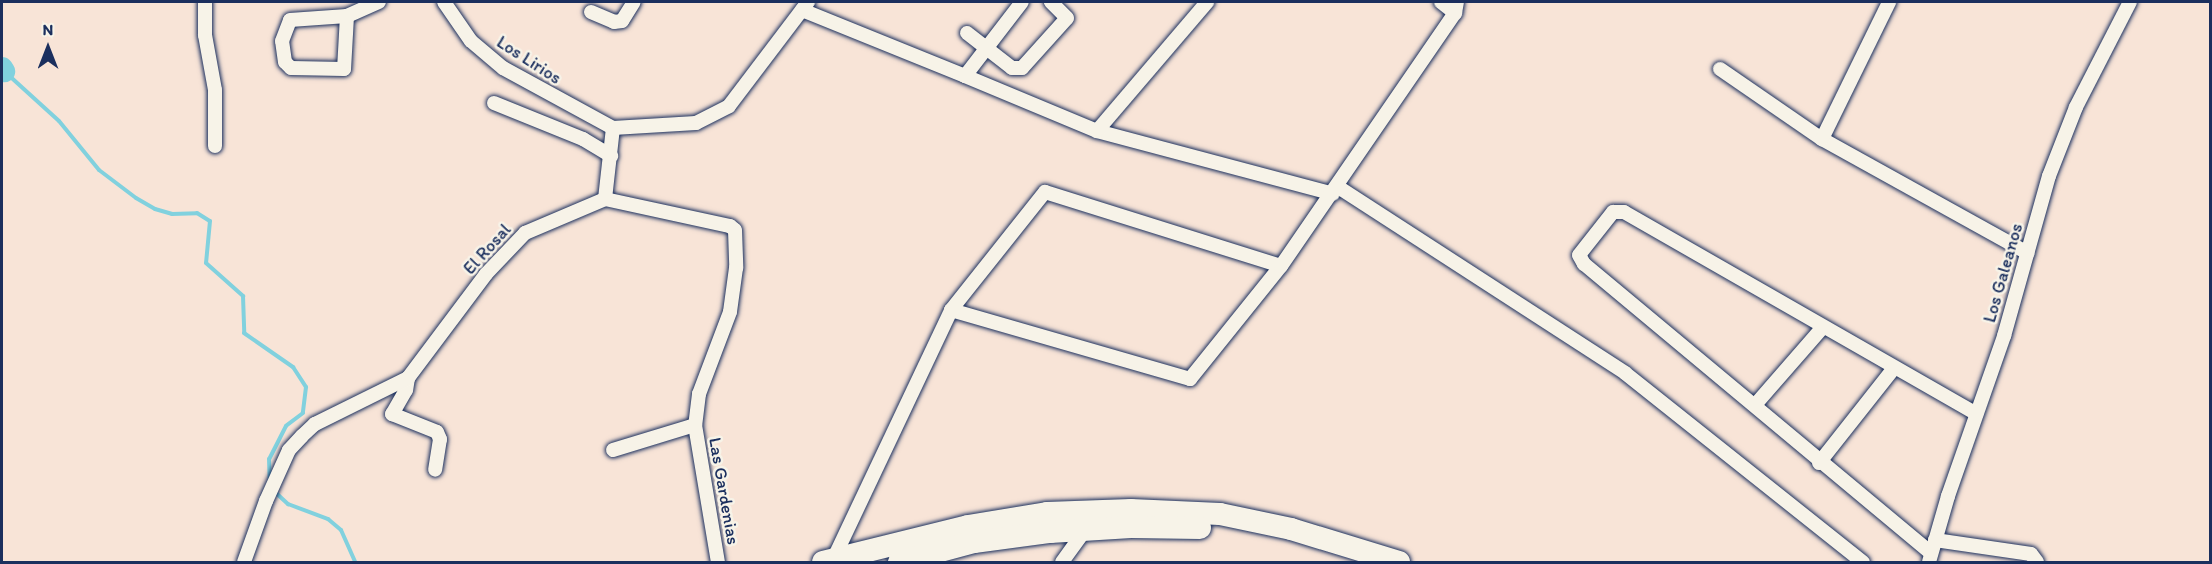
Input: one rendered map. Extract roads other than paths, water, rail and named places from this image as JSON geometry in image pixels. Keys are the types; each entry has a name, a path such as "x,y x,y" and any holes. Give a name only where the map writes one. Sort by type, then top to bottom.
{"main road":[{"path":"828,561 979,524 1047,513 1131,510 1220,514 1291,529 1399,562"},
{"path":"899,562 974,542 1085,530 1217,529 1354,562"}],"street":[{"path":"205,2 205,35 215,90 215,146"},
{"path":"347,16 344,69 291,68 285,62 282,41 290,20 347,16 379,2"},
{"name":"Los Lirios","path":"444,2 471,41 503,68 613,128"},
{"path":"591,12 615,22 622,21 634,2"},
{"path":"964,76 1022,2"},
{"path":"967,33 987,46 1012,68 1022,68 1067,18 1051,2"},
{"path":"1097,130 1207,2"},
{"path":"951,310 1190,379 1281,267 1336,191 1456,7 1442,2"},
{"path":"1822,139 1889,2"},
{"name":"Los Galeanos","path":"1931,552 2028,253 2049,176 2076,106 2130,2"},
{"path":"605,199 613,128 696,123 729,106 805,6 964,76 1097,130 1336,191 1624,373 1863,562"},
{"path":"1720,69 1822,139 2028,253"},
{"path":"494,103 583,139 611,156"},
{"path":"828,561 951,310 1045,192 1281,267"},
{"name":"El Rosal","path":"244,562 289,450 315,424 408,378 486,274 525,233 605,199"},
{"name":"Las Gardenias","path":"605,199 730,226 735,230 736,268 730,312 699,394 695,425 718,562"},
{"path":"1976,414 1624,212 1613,212 1579,259 1755,405 1819,463 1931,552 2031,554 2037,562"},
{"path":"1755,405 1823,327"},
{"path":"1819,463 1894,368"},
{"path":"408,378 406,390 392,414 437,432 440,439 435,470"},
{"path":"613,450 695,425"},
{"path":"1062,562 1085,530"}],"waterway":[{"path":"2,75 4,71 59,121 99,170 136,198 155,209 172,214 197,213 210,221 206,263 243,296 244,333 293,367 306,387 303,413 286,426 269,459 270,483"},
{"path":"275,492 288,504 328,519 341,530 355,562"}]}
